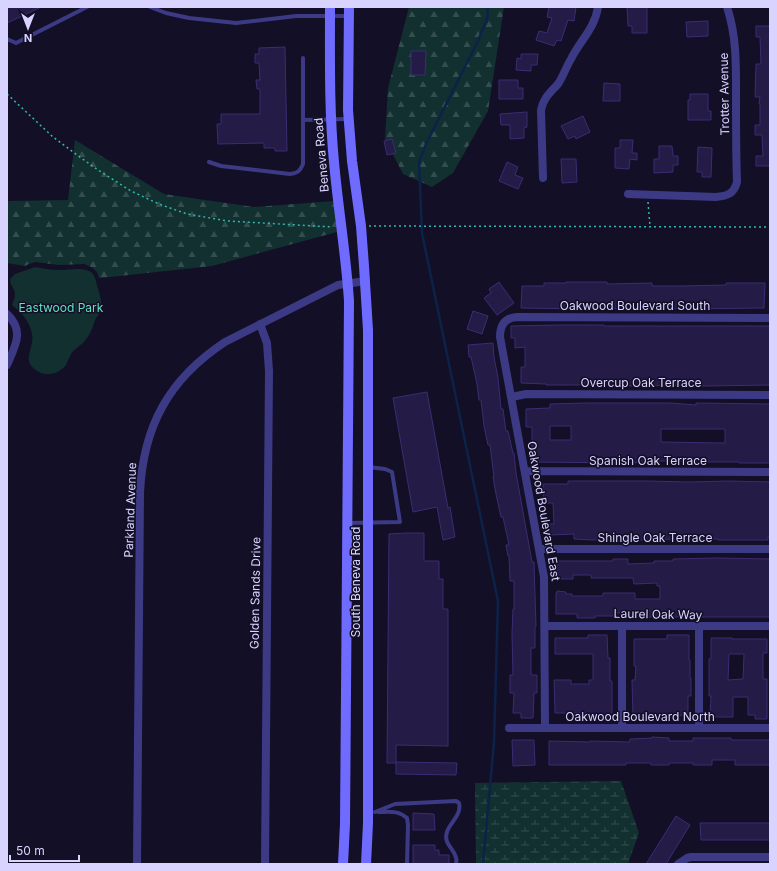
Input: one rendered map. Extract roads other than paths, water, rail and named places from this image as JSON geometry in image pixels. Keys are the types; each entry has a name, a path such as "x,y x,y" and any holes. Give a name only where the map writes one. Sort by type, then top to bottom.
{"main road":[{"name":"Beneva Road","path":"330,12 331,119 334,163 349,301"},
{"path":"349,12 349,119 352,161 361,226 366,281"},
{"name":"South Beneva Road","path":"366,281 368,330 368,523 372,812 366,864"},
{"name":"South Beneva Road","path":"343,864 345,824 349,301"}],"street":[{"path":"543,178 542,105 548,94 558,83 590,31 598,7"},
{"name":"Trotter Avenue","path":"628,194 723,196 733,191 735,188 736,57 734,34 727,7"},
{"name":"Parkland Avenue","path":"137,864 140,493 142,463 147,442 156,419 166,400 179,381 210,352 225,342 338,285 366,281"},
{"path":"7,365 17,338 16,325 10,317"},
{"name":"Oakwood Boulevard South","path":"503,324 508,319 517,317 770,318"},
{"name":"Golden Sands Drive","path":"260,324 267,343 269,371 265,864"},
{"name":"Oakwood Boulevard East","path":"503,324 501,327 500,336 544,577 545,728"},
{"name":"Overcup Oak Terrace","path":"512,397 526,394 770,395"},
{"name":"Spanish Oak Terrace","path":"525,471 770,472"},
{"name":"Shingle Oak Terrace","path":"540,549 770,549"},
{"name":"Laurel Oak Way","path":"545,626 770,626"},
{"path":"622,626 622,728"},
{"path":"699,627 700,728"},
{"name":"Oakwood Boulevard North","path":"509,728 770,728"},
{"path":"678,864 691,857 770,857"}],"lane":[{"path":"7,39 16,44 87,7"},
{"path":"150,7 166,13 189,18 236,23 330,12 349,12"},
{"path":"209,162 221,166 290,174 301,170 303,164 303,58"},
{"path":"303,120 349,119"},
{"path":"348,523 400,522 392,472 386,469 368,467"},
{"path":"372,812 395,804 456,801 460,806 456,818 447,831 446,838 449,847 454,852 456,864"},
{"path":"372,812 396,812 407,818 407,864"}],"waterway":[{"path":"483,864 494,742 498,601 422,233 419,162 427,142 478,41 488,16 487,7"}],"park label":[{"name":"Eastwood Park","path":"61,307"}]}
